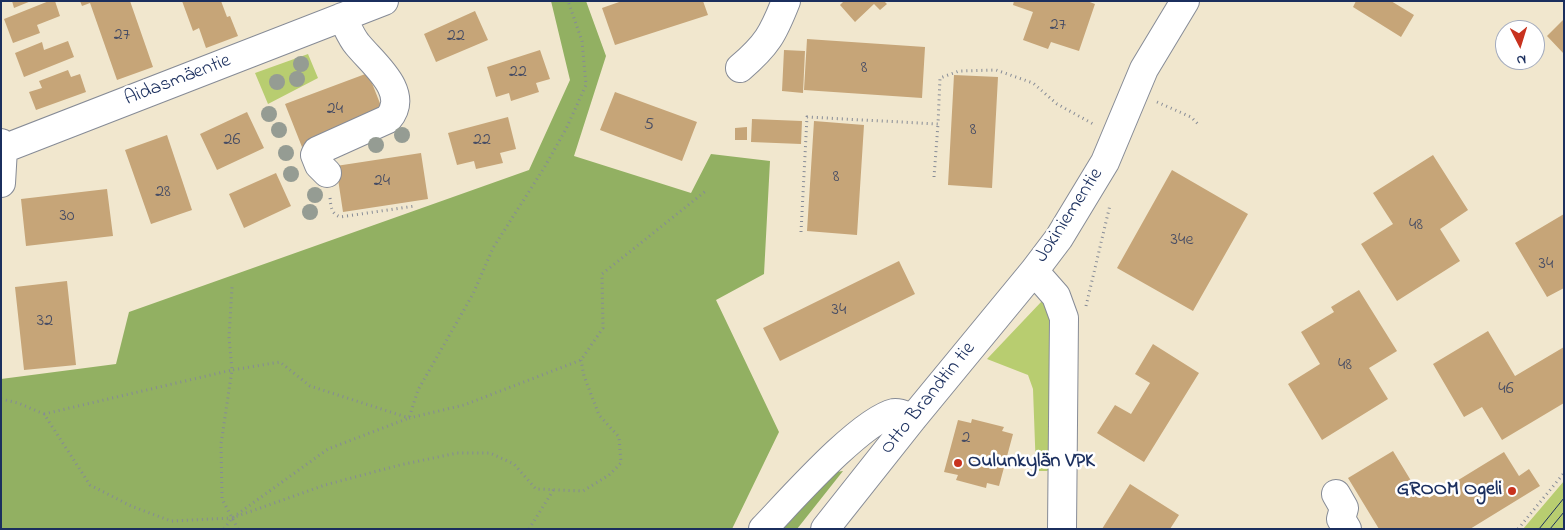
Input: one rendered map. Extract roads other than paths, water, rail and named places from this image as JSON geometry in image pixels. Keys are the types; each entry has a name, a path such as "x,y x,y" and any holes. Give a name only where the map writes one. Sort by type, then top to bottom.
{"street":[{"name":"Aidasmäentie","path":"1,183 2,146 384,1"},
{"path":"740,68 762,49 774,33 786,1"},
{"name":"Jokiniementie","path":"1062,529 1064,318 1056,296 1034,272 1059,238 1105,162 1144,69 1185,1"},
{"path":"329,185 315,155 317,151 388,119 396,104 388,80 357,44 342,18"},
{"name":"Otto Brandtin tie","path":"826,529 912,418 1034,272"},
{"path":"763,529 859,432 880,418 896,412 912,418"},
{"path":"1336,494 1344,508 1342,519 1347,529"}],"tram line":[{"path":"1539,529 1564,498"},
{"path":"1550,529 1564,512"}],"place":[{"name":"Oulunkylän VPK","path":"958,463"},
{"name":"GROOM Ogeli","path":"1512,491"}]}
